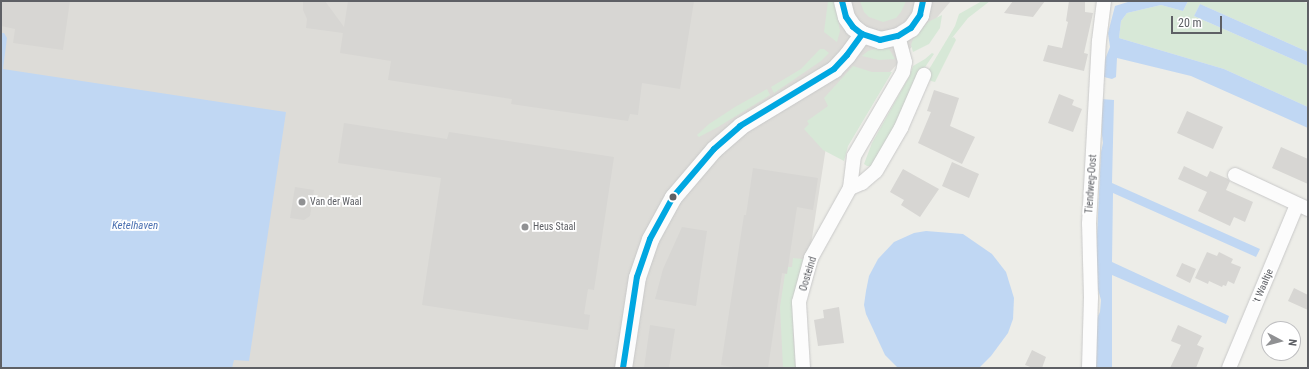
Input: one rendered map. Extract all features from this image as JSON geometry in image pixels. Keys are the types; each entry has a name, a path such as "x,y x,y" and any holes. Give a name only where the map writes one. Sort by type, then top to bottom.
{"street":[{"path":"842,1 846,17 853,27 862,34 880,40 898,36 911,28 916,22 923,1"},
{"name":"Tiendweg-Oost","path":"1089,368 1091,298 1089,224 1099,41 1104,1"},
{"path":"623,368 637,277 650,239 673,197 714,149 740,126 834,69 847,56 862,34"},
{"name":"Oosteind","path":"803,368 799,302 811,258 850,188 854,156 903,72 905,62 898,36"},
{"path":"850,188 862,183 876,171 901,128 924,75"},
{"name":"'t Waaltje","path":"1229,368 1302,207 1235,175"}],"shaded area":[{"path":"1,1 951,1 826,147 792,368 1,368"}],"green space":[{"path":"828,1 835,1 840,31 837,42 824,32"},
{"path":"860,1 906,1 901,12 896,18 883,22 869,17 864,12"},
{"path":"982,1 990,1 968,18 952,38 954,37 956,40 935,82 931,81 925,76 955,26 959,14"},
{"path":"1188,1 1302,1 1308,4 1308,52 1200,4 1194,16 1308,66 1308,107 1224,69 1119,38 1121,21 1127,13 1161,5 1183,11"},
{"path":"942,15 940,28 929,44 913,52 911,45 913,39 928,22"},
{"path":"881,47 889,49 895,59 879,60 862,56 868,51"},
{"path":"820,49 824,49 829,53 821,61 774,93 771,87 801,69"},
{"path":"932,53 934,54 921,73 897,124 872,166 867,166 864,164 872,143 910,75 913,66"},
{"path":"853,66 872,72 892,72 848,146 844,161 823,150 804,129 809,124 807,121 828,106 824,98"},
{"path":"767,89 770,95 718,127 699,137 697,135 709,124"},
{"path":"793,258 812,260 795,300 793,335 796,368 783,368 780,307 786,267 792,267"}],"water":[{"path":"1131,1 1188,1 1183,11 1161,5 1127,13 1121,21 1119,38 1224,69 1308,107 1308,128 1191,76 1117,58 1116,77 1112,79 1104,77 1102,74 1110,47 1108,33 1115,6"},
{"path":"1200,4 1308,52 1308,66 1194,16"},
{"name":"Ketelhaven","path":"1,33 4,33 7,38 3,69 286,112 249,361 234,360 232,368 1,368"},
{"path":"1101,99 1114,100 1112,183 1260,249 1256,257 1113,193 1112,262 1229,316 1226,324 1112,275 1112,368 1096,368 1096,320 1100,312 1101,300 1095,278 1101,152 1103,143"},
{"path":"926,231 963,234 992,254 1006,272 1014,298 1013,319 1008,333 991,356 979,368 898,368 885,355 866,314 864,305 869,276 878,259 894,242 914,233"}],"building":[{"path":"1,1 70,1 63,50 13,43 15,29 1,26"},
{"path":"303,1 325,1 344,27 348,1 694,1 680,89 642,83 638,115 630,114 628,121 511,104 512,99 388,80 391,61 340,53 343,33 306,28 307,19 303,10"},
{"path":"1013,1 1045,1 1033,17 1004,13"},
{"path":"1069,1 1085,1 1085,12 1093,13 1084,53 1088,54 1084,71 1043,61 1048,45 1062,48 1068,22 1066,21"},
{"path":"934,90 959,98 950,126 975,137 962,164 918,143 931,112 927,111"},
{"path":"1059,94 1074,100 1072,105 1082,109 1073,132 1048,123"},
{"path":"1187,111 1223,127 1213,149 1177,133"},
{"path":"344,123 447,139 449,132 614,157 594,290 588,289 584,314 590,315 588,330 422,305 441,178 338,163"},
{"path":"1281,147 1308,159 1308,184 1272,168"},
{"path":"952,162 979,174 969,198 942,186"},
{"path":"1184,166 1207,177 1210,171 1228,179 1230,181 1226,190 1253,202 1245,222 1234,217 1230,226 1198,211 1207,192 1178,179"},
{"path":"753,168 818,178 813,210 797,207 787,274 782,273 768,368 739,368 721,365 744,215 746,215"},
{"path":"903,169 939,189 920,217 901,205 904,200 890,192"},
{"path":"295,187 314,190 310,216 304,220 290,218"},
{"path":"682,227 707,231 696,306 655,299 663,269"},
{"path":"1207,252 1217,256 1219,252 1233,259 1231,263 1241,267 1234,284 1228,281 1226,286 1223,285 1222,287 1209,281 1208,284 1195,278"},
{"path":"1182,263 1196,269 1190,283 1176,276"},
{"path":"1294,288 1308,295 1308,310 1288,301"},
{"path":"839,307 844,343 818,346 814,320 824,318 823,310"},
{"path":"650,325 675,329 669,368 644,368"},
{"path":"1178,325 1202,336 1197,345 1204,348 1196,368 1170,368 1181,345 1171,341"},
{"path":"1032,350 1046,357 1042,368 1033,368 1025,365"}],"transit line":[{"path":"842,1 846,17 853,27 862,34 880,40 898,36 911,28 920,15 923,1"},
{"path":"623,368 637,277 650,239 673,197 714,149 740,126 834,69 847,55 862,34"}],"place":[{"name":"Van der Waal","path":"302,202"},
{"name":"Heus Staal","path":"525,227"}]}
